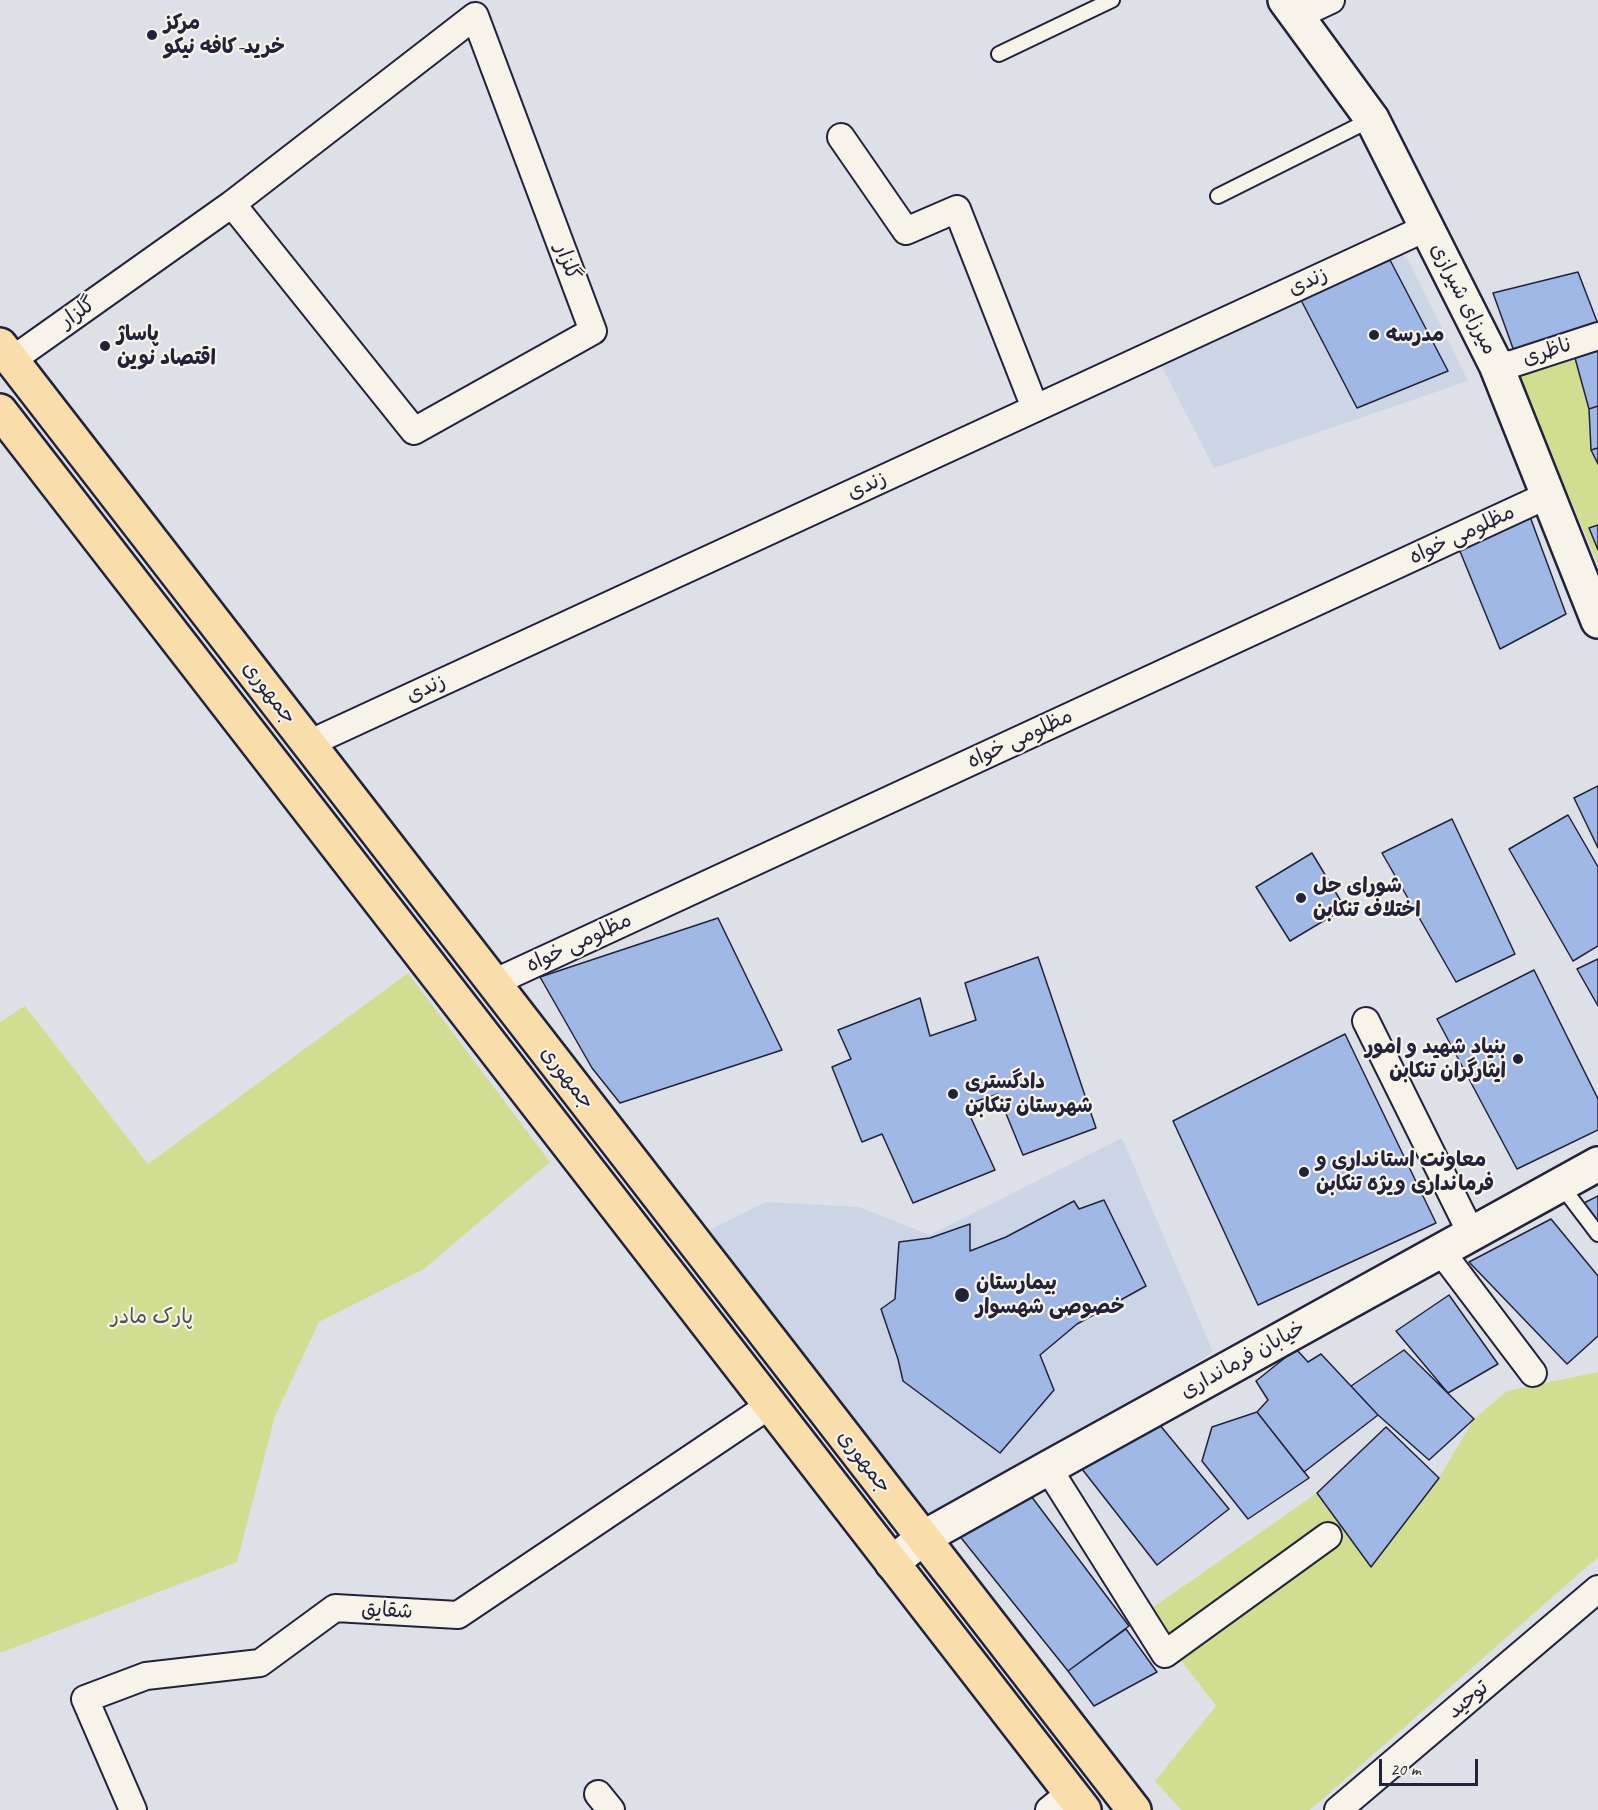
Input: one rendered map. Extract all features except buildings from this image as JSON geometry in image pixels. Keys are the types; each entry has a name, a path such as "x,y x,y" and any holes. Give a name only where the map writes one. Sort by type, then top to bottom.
{"main road":[{"name":"میرزای شیرازی","path":"1291,8 1372,119 1496,365 1598,621"},
{"name":"جمهوری","path":"6,352 1134,1810"},
{"name":"جمهوری","path":"0,411 892,1563 1068,1804"},
{"name":"خیابان فرمانداری","path":"892,1563 923,1538 1598,1164"}],"street":[{"path":"1291,8 1331,0"},
{"name":"گلزار","path":"6,352 232,204 475,16 593,331 414,431 232,204"},
{"path":"841,137 906,231 957,209 1035,408"},
{"name":"زندی","path":"308,744 1426,228"},
{"name":"ناظری","path":"1496,365 1512,364 1598,336"},
{"name":"مظلومی خواه","path":"493,983 1548,495"},
{"path":"1366,1021 1471,1233"},
{"path":"1440,1250 1533,1373"},
{"name":"شقایق","path":"133,1810 85,1699 146,1676 260,1663 335,1608 458,1615 770,1405"},
{"path":"1048,1468 1165,1654 1328,1536"},
{"name":"توحید","path":"1338,1810 1598,1589"}],"lane":[{"path":"999,54 1112,0"},
{"path":"1218,196 1372,119"},
{"path":"1560,1184 1598,1234"}],"shaded area":[{"path":"1400,251 1408,260 1468,381 1214,468 1158,359"},
{"name":"بیمارستان خصوصی شهسوار","path":"1122,1138 1213,1352 923,1538 691,1239 766,1202 859,1207 930,1235"}],"green space":[{"path":"1598,336 1598,564 1512,364"},
{"name":"پارک مادر","path":"408,973 550,1162 424,1269 319,1322 275,1416 237,1562 0,1653 0,1022 25,1006 148,1164"},
{"path":"1598,1372 1598,1557 1310,1810 1181,1810 1155,1781 1216,1706 1145,1613 1317,1493 1371,1567 1439,1478 1474,1419 1507,1391"}],"place":[{"name":"مرکز خرید-کافه نیکو","path":"152,35"},
{"name":"مدرسه","path":"1374,335"},
{"name":"پاساژ اقتصاد نوین","path":"105,346"},
{"name":"شورای حل اختلاف تنکابن","path":"1301,898"},
{"name":"بنیاد شهید و امور ایثارگران تنکابن","path":"1518,1059"},
{"name":"دادگستری شهرستان تنکابن","path":"953,1094"},
{"name":"معاونت استانداری و فرمانداری ویژه تنکابن","path":"1304,1172"},
{"name":"بیمارستان خصوصی شهسوار","path":"962,1295"}]}
